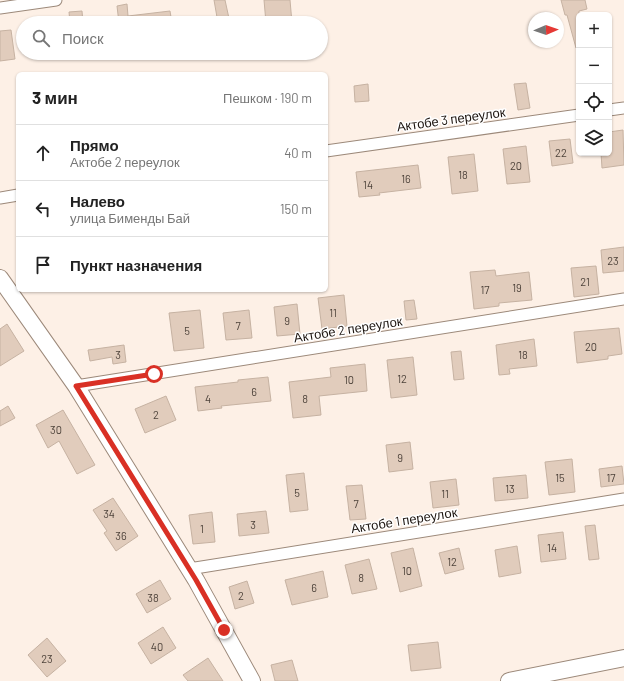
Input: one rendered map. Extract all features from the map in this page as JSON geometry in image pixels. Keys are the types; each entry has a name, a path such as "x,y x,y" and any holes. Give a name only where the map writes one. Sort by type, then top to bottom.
{"street":[{"path":"0,8 56,0"},
{"path":"612,110 624,108"},
{"name":"Актобе 3 переулок","path":"328,151 576,114"},
{"path":"0,198 16,195"},
{"path":"0,278 76,386 189,569 252,681"},
{"name":"Актобе 2 переулок","path":"76,386 624,299"},
{"name":"Актобе 1 переулок","path":"189,569 624,499"},
{"path":"509,681 624,658"}],"building":[{"path":"214,0 225,0 228,16 217,16"},
{"path":"264,0 290,0 291,16 265,16"},
{"path":"561,0 585,0 587,9 576,12 576,48 567,15 565,15"},
{"path":"127,4 128,16 118,16 117,6"},
{"path":"82,11 82,16 69,16 69,12"},
{"path":"170,11 171,16 128,16"},
{"path":"11,30 15,59 0,61 0,31"},
{"path":"526,83 530,108 518,110 514,84"},
{"path":"368,84 369,101 355,102 354,86"},
{"path":"623,130 624,165 602,168 601,156 612,156 612,132"},
{"path":"570,139 573,163 552,166 549,141"},
{"path":"526,146 530,182 507,184 503,149"},
{"path":"474,154 478,191 452,194 448,157"},
{"path":"418,165 421,188 359,197 356,172"},
{"path":"624,247 624,271 603,273 601,250"},
{"path":"596,266 599,294 574,297 571,268"},
{"path":"495,270 496,276 529,272 532,300 499,303 499,306 474,309 470,272"},
{"path":"344,295 347,326 322,329 318,298"},
{"path":"414,300 417,319 406,320 404,301"},
{"path":"297,304 300,334 277,336 274,307"},
{"path":"200,310 204,348 174,351 169,313"},
{"path":"249,310 252,338 226,340 223,313"},
{"path":"7,324 24,351 0,366 0,329"},
{"path":"619,328 622,354 608,356 608,359 577,363 574,332"},
{"path":"534,339 537,366 509,369 510,374 499,375 496,345"},
{"path":"124,345 126,362 113,364 112,357 90,361 88,350"},
{"path":"461,351 464,379 454,380 451,352"},
{"path":"413,357 417,395 391,398 387,360"},
{"path":"365,364 367,391 319,396 321,415 293,418 289,382 331,377 330,368"},
{"path":"268,377 271,401 221,406 222,408 198,411 195,387"},
{"path":"166,396 176,420 145,433 135,409"},
{"path":"8,406 15,418 0,426 0,411"},
{"path":"63,410 95,465 77,474 59,441 48,448 36,425"},
{"path":"410,442 413,469 389,472 386,445"},
{"path":"572,459 575,492 549,495 545,462"},
{"path":"622,466 624,484 601,487 599,469"},
{"path":"304,473 308,510 290,512 286,475"},
{"path":"526,475 528,498 495,501 493,478"},
{"path":"456,479 459,505 433,508 430,482"},
{"path":"362,485 366,519 350,520 346,486"},
{"path":"113,498 138,536 116,551 104,533 107,531 93,510"},
{"path":"266,511 269,533 239,536 237,514"},
{"path":"212,512 215,542 193,544 189,515"},
{"path":"595,525 599,559 589,560 585,526"},
{"path":"563,532 566,559 541,562 538,535"},
{"path":"517,546 521,573 499,577 495,550"},
{"path":"413,548 422,586 400,592 391,553"},
{"path":"459,548 464,569 445,574 439,553"},
{"path":"369,559 377,589 352,594 345,565"},
{"path":"323,571 328,597 292,605 285,580"},
{"path":"160,580 171,599 147,613 136,594"},
{"path":"247,581 254,603 235,609 229,587"},
{"path":"163,627 176,648 151,664 138,643"},
{"path":"47,638 66,661 47,677 28,655"},
{"path":"438,642 441,668 411,671 408,645"},
{"path":"208,658 223,681 188,681 183,675"},
{"path":"292,660 298,681 275,681 271,665"}],"route":[{"path":"154,374 76,386 196,580 224,630"}]}
